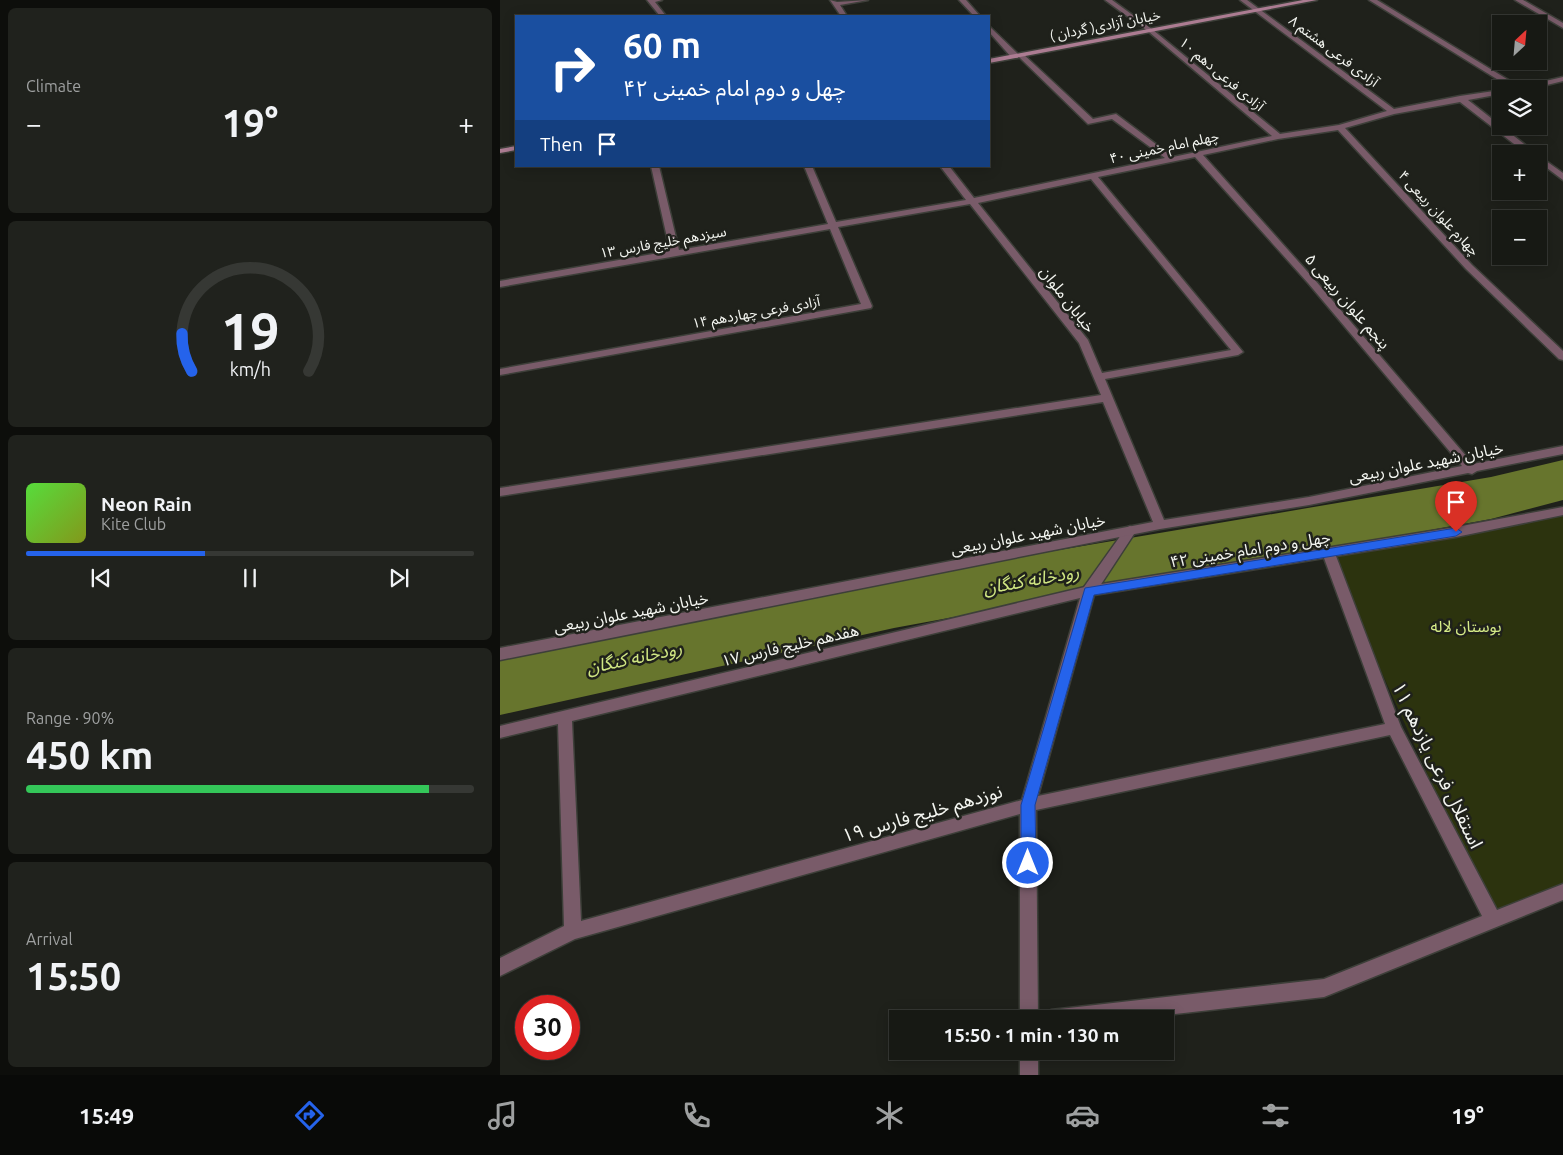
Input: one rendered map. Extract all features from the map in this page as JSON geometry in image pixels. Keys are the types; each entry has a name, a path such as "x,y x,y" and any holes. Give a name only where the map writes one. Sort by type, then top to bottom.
{"main road":[{"name":"خیابان آزادی( گردان )","path":"990,61 1314,0"},
{"path":"500,151 515,148"}],"street":[{"path":"659,0 650,1 662,15"},
{"path":"834,2 865,0"},
{"path":"962,0 976,15"},
{"name":"آزادی فرعی دهم ۱۰","path":"1108,0 1151,31 1278,137"},
{"name":"آزادی فرعی هشتم ۸","path":"1243,0 1394,112"},
{"path":"1372,0 1504,80"},
{"path":"1518,0 1563,26"},
{"path":"834,2 843,15"},
{"path":"990,29 1091,122 1114,116 1171,159"},
{"path":"1547,83 1563,79"},
{"name":"چهلم امام خمینی ۴۰","path":"832,226 972,201 1278,137 1340,127 1394,112 1492,93"},
{"path":"1460,98 1521,145"},
{"name":"چهارم علوان ربیعی ۴","path":"1340,127 1469,267 1563,357"},
{"name":"پنجم علوان ربیعی ۵","path":"1197,154 1311,281 1472,470"},
{"path":"1547,164 1563,177"},
{"path":"655,167 676,253"},
{"name":"آزادی فرعی چهاردهم ۱۴","path":"500,372 867,306 808,167"},
{"name":"خیابان ملوان","path":"945,167 1084,342 1105,398 1160,524"},
{"path":"1092,175 1238,352 1097,377"},
{"name":"سیزدهم خلیج فارس ۱۳","path":"500,284 832,226"},
{"path":"500,492 1105,398"},
{"name":"خیابان شهید علوان ربیعی","path":"500,654 1160,524 1309,501 1472,470 1563,450"},
{"name":"چهل و دوم امام خمینی ۴۲","path":"1089,591 1456,532 1563,511"},
{"path":"1029,1010 1028,805 1089,591 1130,530"},
{"name":"استقلال فرعی یازدهم ۱۱","path":"1328,553 1394,728 1493,920"},
{"name":"هفدهم خلیج فارس ۱۷","path":"500,732 1089,591"},
{"path":"565,716 573,931"},
{"name":"نوزدهم خلیج فارس ۱۹","path":"500,967 573,931 1028,805 1394,728"},
{"path":"1130,1010 1324,988 1563,892"},
{"path":"1029,1060 1029,1075"}],"green space":[{"name":"بوستان لاله","path":"1563,509 1563,894 1493,920 1328,553"}],"waterway":[{"name":"رودخانه کنگان","path":"500,686 894,603 1491,498 1563,480"}],"route":[{"path":"1028,863 1028,805 1089,591 1456,532"}]}
